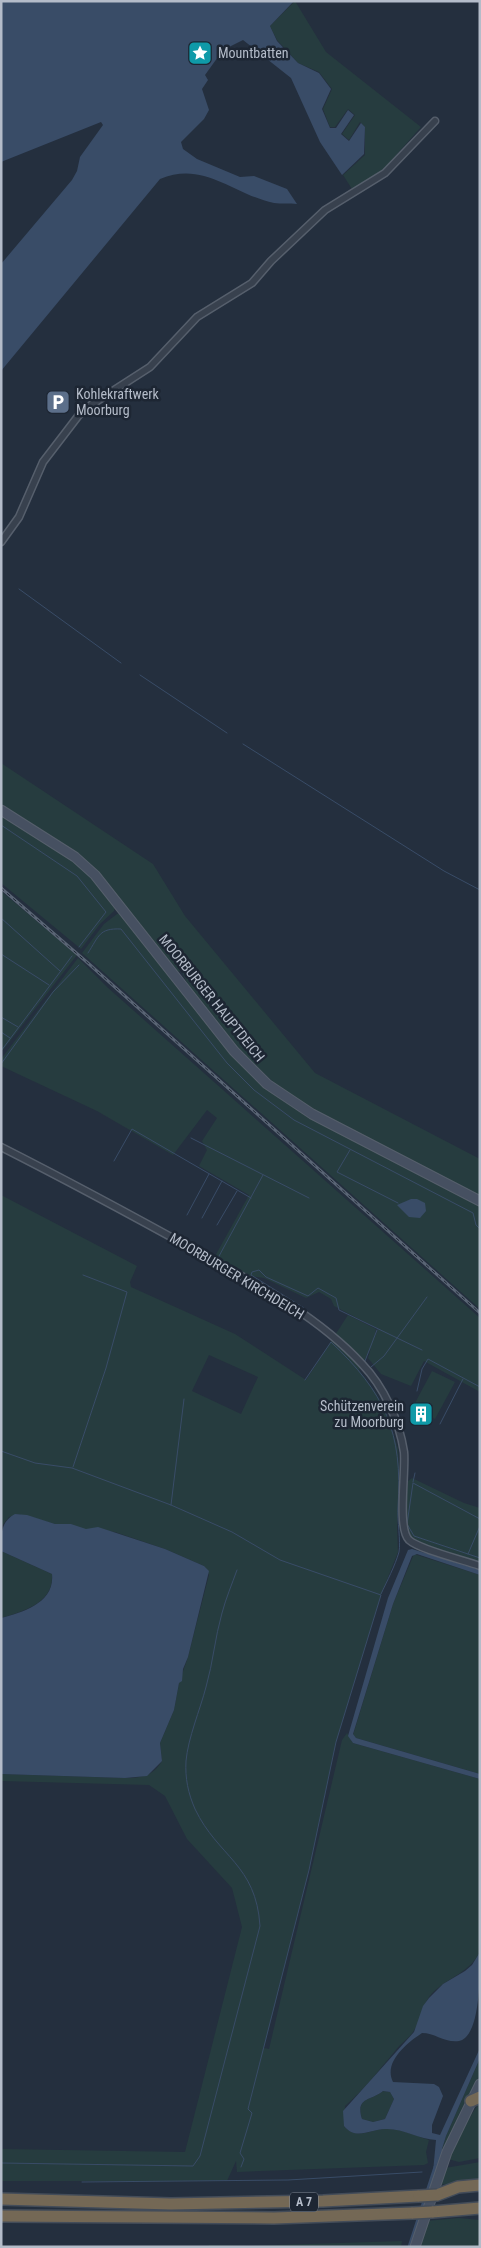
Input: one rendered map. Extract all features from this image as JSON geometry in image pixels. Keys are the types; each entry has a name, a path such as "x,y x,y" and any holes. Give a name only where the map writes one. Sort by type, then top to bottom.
{"highway":[{"path":"437,2195 458,2187 480,2184"},
{"name":"A 7","path":"1,2199 171,2204 303,2202 480,2192"},
{"name":"A 7","path":"1,2216 274,2218 413,2213 480,2208"},
{"path":"456,2210 480,2216"}],"main road":[{"name":"MOORBURGER HAUPTDEICH","path":"1,810 75,857 95,875 234,1051 276,1091 312,1114 480,1201"},
{"path":"415,2247 447,2152 475,2099 480,2084"}],"street":[{"path":"1,542 19,517 43,462 79,415 91,405 150,367 197,317 252,283 271,260 325,210 385,173 435,121"},
{"name":"MOORBURGER KIRCHDEICH","path":"1,1147 93,1193 215,1261 268,1292 340,1342 364,1366 386,1398 400,1431 406,1472 402,1523 404,1534 417,1545 480,1566"}],"green space":[{"path":"295,1 326,52 421,127 382,171 352,189 343,175 365,155 365,127 360,122 349,140 342,134 355,115 348,109 335,127 330,127 323,109 332,89 319,72 298,63 277,40 270,26"},
{"path":"1,763 153,864 185,916 315,1073 480,1159 480,1196 316,1111 282,1090 241,1052 188,985 181,970 178,972 93,866 65,845 1,804"},
{"path":"1,813 83,867 115,906 114,911 100,924 81,949 1,883"},
{"path":"1,891 77,955 3,1050 1,1049"},
{"path":"117,914 122,914 237,1059 256,1080 302,1112 480,1206 480,1309 82,953 104,924"},
{"path":"78,958 107,987 480,1318 480,1392 424,1361 411,1386 381,1374 368,1358 371,1348 359,1370 376,1393 389,1420 398,1449 400,1479 397,1528 398,1552 381,1595 336,1742 309,1870 264,2048 269,2049 342,1740 347,1733 353,1743 480,1779 480,1952 469,1966 442,1985 429,1997 413,2032 397,2048 365,2087 345,2106 344,2126 349,2131 366,2133 390,2129 429,2140 426,2152 428,2163 424,2165 237,2172 236,2161 227,2181 1,2181 1,2149 185,2152 242,1927 232,1888 187,1839 165,1796 149,1785 1,1781 1,1774 131,1778 142,1777 155,1770 162,1761 160,1743 174,1710 179,1683 188,1657 209,1575 204,1566 165,1549 115,1532 82,1529 71,1524 55,1524 18,1514 9,1517 1,1527 1,1195 137,1266 130,1282 131,1287 235,1334 306,1380 348,1315 376,1329 374,1339 378,1329 334,1306 331,1299 319,1292 306,1298 264,1278 243,1275 214,1258 249,1195 199,1166 207,1150 202,1141 217,1118 207,1110 173,1155 97,1111 1,1066 1,1059","holes":["209,1355 258,1377 241,1414 192,1391"]},
{"path":"432,1371 455,1382 435,1419 422,1412 424,1408 415,1403"},
{"path":"412,1478 464,1503 480,1508 480,1563 419,1543 409,1537 404,1521 408,1481"},
{"path":"1,1551 52,1574 51,1584 43,1599 28,1609 1,1618"},
{"path":"414,1554 480,1575 480,1774 356,1738 353,1735 393,1604"},
{"path":"480,2058 480,2075 459,2114 444,2152 442,2149 446,2136"},
{"path":"383,2091 390,2092 394,2099 385,2119 373,2122 362,2119 360,2112 362,2103"},
{"path":"480,2102 480,2158 459,2162 448,2159 459,2133"},
{"path":"480,2162 480,2181 438,2185 445,2168"},
{"path":"459,2218 480,2220 480,2247 418,2247 426,2221"},
{"path":"402,2241 401,2247 208,2247 209,2245 250,2246"}],"water":[{"path":"1,1 294,1 270,26 277,41 298,63 319,73 331,89 322,109 330,128 336,128 348,110 354,115 341,134 349,141 361,123 365,127 364,154 342,175 320,142 291,78 243,40 223,50 205,75 208,80 202,89 209,110 204,119 181,142 183,149 197,159 240,177 254,176 287,189 297,204 274,203 259,199 205,176 176,174 160,179 1,371 1,264 72,180 77,171 80,157 103,125 101,122 1,162"},
{"path":"411,1199 417,1199 425,1203 426,1211 420,1218 409,1217 397,1205"},
{"path":"15,1514 27,1515 55,1524 71,1524 86,1529 98,1527 165,1549 204,1566 209,1571 188,1657 183,1669 182,1681 179,1683 174,1710 160,1743 162,1761 147,1776 125,1778 1,1774 1,1618 19,1613 36,1605 43,1599 52,1584 52,1574 1,1551 2,1530 6,1521"},
{"path":"412,1549 480,1570 480,1575 417,1554 412,1556 393,1604 353,1734 356,1738 480,1774 480,1779 353,1743 348,1736 388,1598 408,1550"},
{"path":"480,1952 478,2002 472,2028 466,2037 459,2041 454,2041 422,2033 398,2054 391,2067 393,2082 434,2084 439,2087 443,2096 432,2125 432,2133 440,2135 480,2048 480,2058 446,2136 442,2149 444,2152 436,2174 433,2172 436,2140 391,2129 380,2129 359,2134 354,2133 344,2126 343,2111 414,2032 423,2006 429,1998 443,1984 472,1965","holes":["383,2091 390,2092 394,2099 385,2119 373,2122 362,2119 360,2112 362,2103 365,2100"]}],"waterway":[{"path":"19,589 121,663"},
{"path":"140,675 227,733"},
{"path":"243,744 444,871 480,890"},
{"path":"1,825 77,876 106,912 79,947"},
{"path":"1,918 60,971"},
{"path":"88,953 100,934 108,930 121,929 227,1063 254,1090 294,1120 473,1213 476,1225 480,1229"},
{"path":"1,954 49,985"},
{"path":"1,1051 72,956"},
{"path":"1,1064 53,992 79,965"},
{"path":"1,1017 18,1027"},
{"path":"1,1032 10,1038"},
{"path":"114,1161 132,1129 251,1198"},
{"path":"191,1138 309,1198"},
{"path":"350,1150 337,1172 398,1203"},
{"path":"187,1215 209,1174"},
{"path":"218,1258 263,1175"},
{"path":"202,1218 222,1181"},
{"path":"217,1225 237,1191"},
{"path":"304,1308 251,1275 252,1272 259,1270 266,1277 308,1296 318,1288 336,1298 339,1310 422,1350"},
{"path":"73,1467 106,1368 127,1292 83,1275"},
{"path":"371,1367 384,1356 427,1297"},
{"path":"365,1361 377,1330"},
{"path":"305,1380 331,1342 365,1379 387,1416 397,1457 399,1480 399,1552 381,1594"},
{"path":"417,1391 422,1369 428,1359 480,1387"},
{"path":"440,1424 463,1379"},
{"path":"171,1505 184,1399"},
{"path":"1,1451 35,1463 72,1468 171,1505 232,1532 280,1560 381,1595 336,1742 309,1870 248,2109 252,2113 240,2153 244,2159 241,2167"},
{"path":"413,1482 415,1473"},
{"path":"480,1519 413,1483 407,1524 414,1536 480,1558"},
{"path":"468,1554 480,1526"},
{"path":"1,2163 193,2166 200,2156 260,1926 257,1905 251,1888 244,1874 204,1825 195,1809 186,1773 189,1743 204,1696 222,1613 237,1570"},
{"path":"410,2247 436,2167"},
{"path":"82,2182 288,2180 422,2172"}],"railway":[{"path":"1,888 89,964 480,1313"}],"place":[{"name":"Mountbatten","path":"200,53"},
{"name":"Kohlekraftwerk Moorburg","path":"58,402"},
{"name":"Schützenverein zu Moorburg","path":"421,1414"}]}
